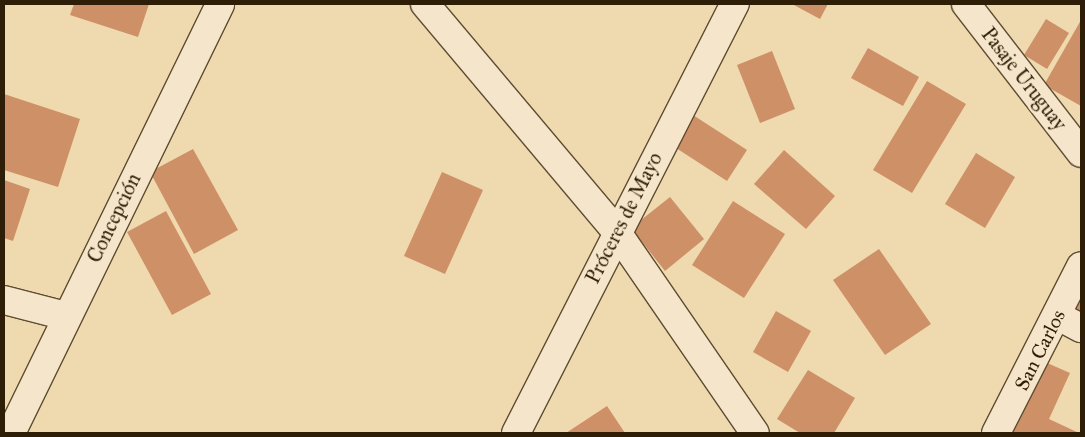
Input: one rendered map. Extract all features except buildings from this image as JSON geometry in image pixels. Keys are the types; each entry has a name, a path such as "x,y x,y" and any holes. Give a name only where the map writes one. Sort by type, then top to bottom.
{"street":[{"name":"Concepción","path":"11,433 66,316 220,4"},
{"path":"425,4 616,231 755,433"},
{"name":"Próceres de Mayo","path":"516,433 616,231 735,4"},
{"name":"Pasaje Uruguay","path":"966,4 1081,153"},
{"name":"San Carlos","path":"996,433 1070,322 1081,266"},
{"path":"4,300 66,316"}]}
